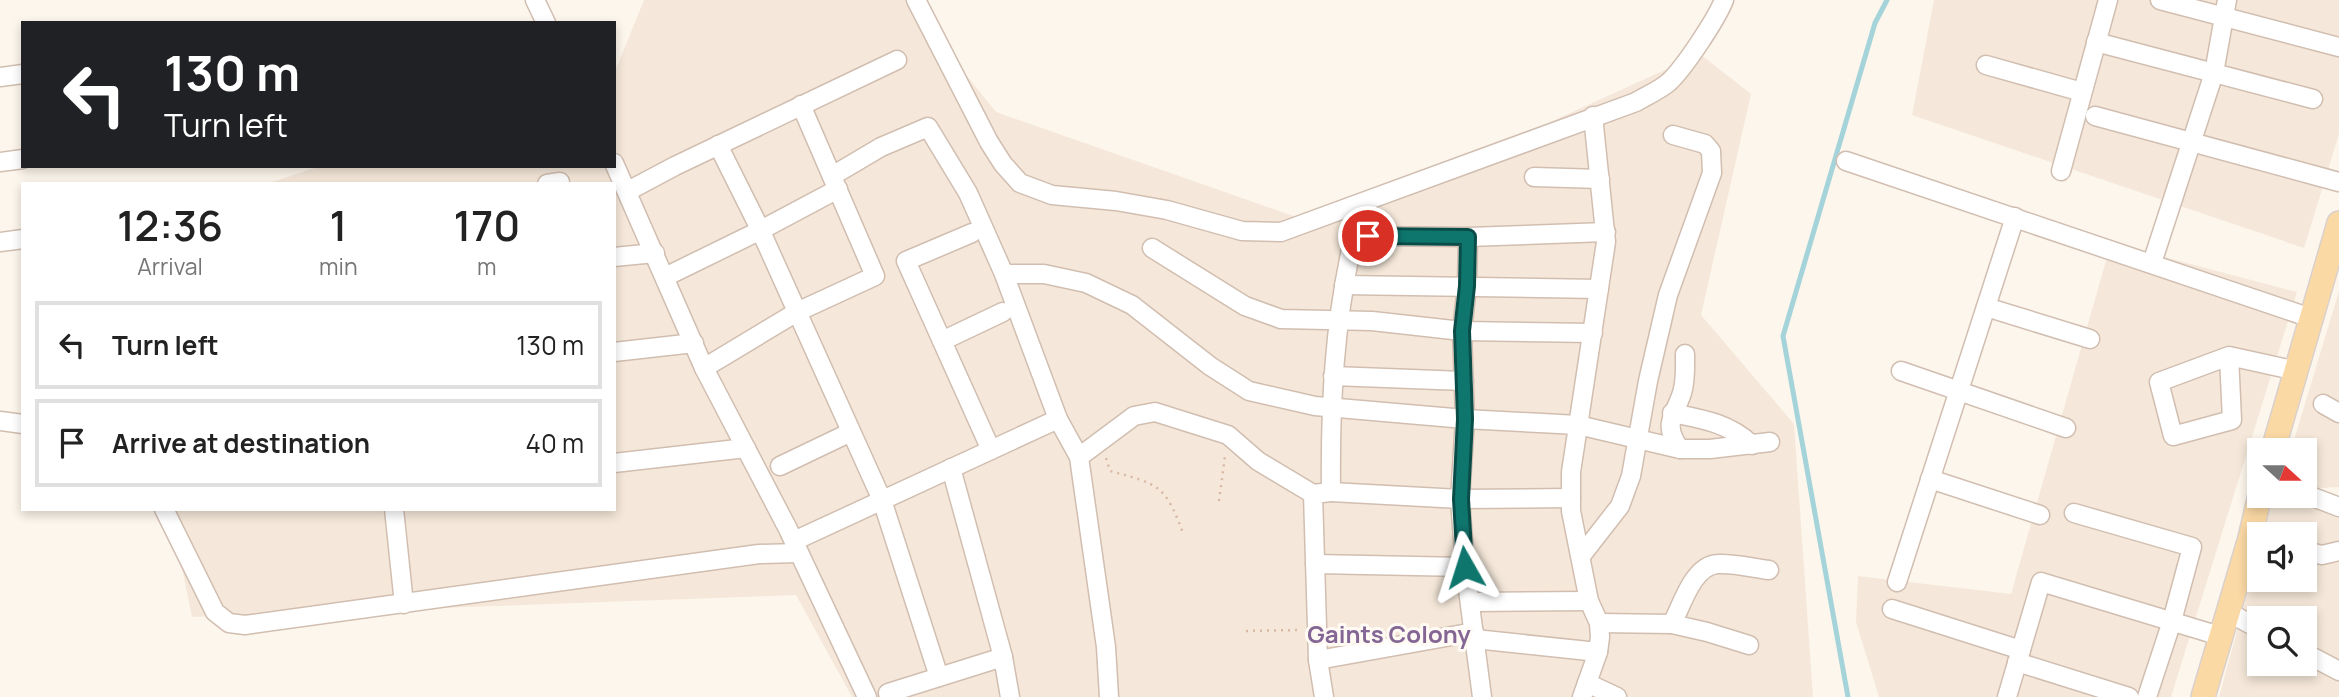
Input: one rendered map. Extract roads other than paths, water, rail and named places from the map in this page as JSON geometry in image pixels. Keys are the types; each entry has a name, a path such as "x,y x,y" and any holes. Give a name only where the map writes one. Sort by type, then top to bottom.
{"main road":[{"path":"2277,438 2339,223"},
{"path":"2203,697 2220,636 2247,561"}],"street":[{"path":"535,0 545,21"},
{"path":"916,0 989,142 1003,164 1020,183 1052,195 1116,201 1167,210 1242,231 1280,232 1636,102 1669,82 1724,0"},
{"path":"2061,171 2108,0"},
{"path":"2160,0 2226,9 2339,47"},
{"path":"2152,263 2214,73 2226,9"},
{"path":"2096,42 2313,99"},
{"path":"628,191 897,60"},
{"path":"1986,65 2082,92"},
{"path":"0,77 21,74"},
{"path":"704,368 797,312 875,276 801,105"},
{"path":"1593,116 1605,232 1571,472 1571,498 1589,601 1599,623 1598,652 1584,690 1617,697"},
{"path":"2095,116 2339,182"},
{"path":"665,277 761,230 835,182 881,147 928,127 968,193 1004,274 1058,419 1079,457 1106,647 1109,697"},
{"path":"1581,556 1620,506 1631,476 1648,381 1668,295 1712,173 1711,151 1706,144 1673,135"},
{"path":"718,145 761,230 882,500 939,677"},
{"path":"0,162 21,159"},
{"path":"1846,161 2311,318"},
{"path":"616,167 704,368 797,547 867,697"},
{"path":"1534,177 1600,179"},
{"path":"1897,582 2015,217"},
{"path":"1324,697 1318,660 1315,564 1338,320 1354,236 1468,237 1605,232"},
{"path":"972,233 906,261 991,450"},
{"path":"1468,237 1467,286 1462,331 1465,419 1461,499 1465,567 1482,697"},
{"path":"0,242 21,239"},
{"path":"1152,248 1245,306 1281,319 1372,321 1462,331 1592,333"},
{"path":"616,257 655,253"},
{"path":"1004,274 1044,274 1086,283 1132,305 1210,366 1249,391 1330,407 1465,419 1578,425 1680,449 1710,449 1770,442"},
{"path":"1344,285 1599,289"},
{"path":"1986,307 2090,339"},
{"path":"942,341 1003,312"},
{"path":"616,352 694,343"},
{"path":"1680,449 1671,437 1670,425 1686,375 1685,354"},
{"path":"2229,356 2232,419 2173,436 2159,382 2229,356 2297,372"},
{"path":"1900,371 2066,428"},
{"path":"1333,376 1464,381"},
{"path":"1079,457 1134,416 1155,412 1228,435 1258,461 1322,493 1461,499 1571,498"},
{"path":"1672,413 1726,426 1752,445"},
{"path":"165,511 215,612 229,623 245,625 797,547 882,500 1058,419"},
{"path":"0,421 21,424"},
{"path":"780,466 852,432"},
{"path":"616,462 746,449"},
{"path":"951,468 1003,657 1010,697"},
{"path":"1930,479 2040,515"},
{"path":"2317,499 2339,507"},
{"path":"394,511 404,604"},
{"path":"2074,513 2192,547 2172,621 2147,697"},
{"path":"2317,554 2339,551"},
{"path":"1315,564 1465,567"},
{"path":"1672,624 1697,576 1705,567 1717,564 1769,570"},
{"path":"2007,697 2040,582 2220,636"},
{"path":"1471,602 1589,601"},
{"path":"1892,608 2129,697"},
{"path":"2228,612 2247,622"},
{"path":"1599,623 1672,624 1749,645"},
{"path":"1318,660 1475,635 1598,652"},
{"path":"888,692 1003,657"},
{"path":"2317,659 2339,671"}],"waterway":[{"path":"1848,697 1783,336 1875,23 1887,0"}],"district":[{"name":"Gaints Colony","path":"1389,635"}]}
